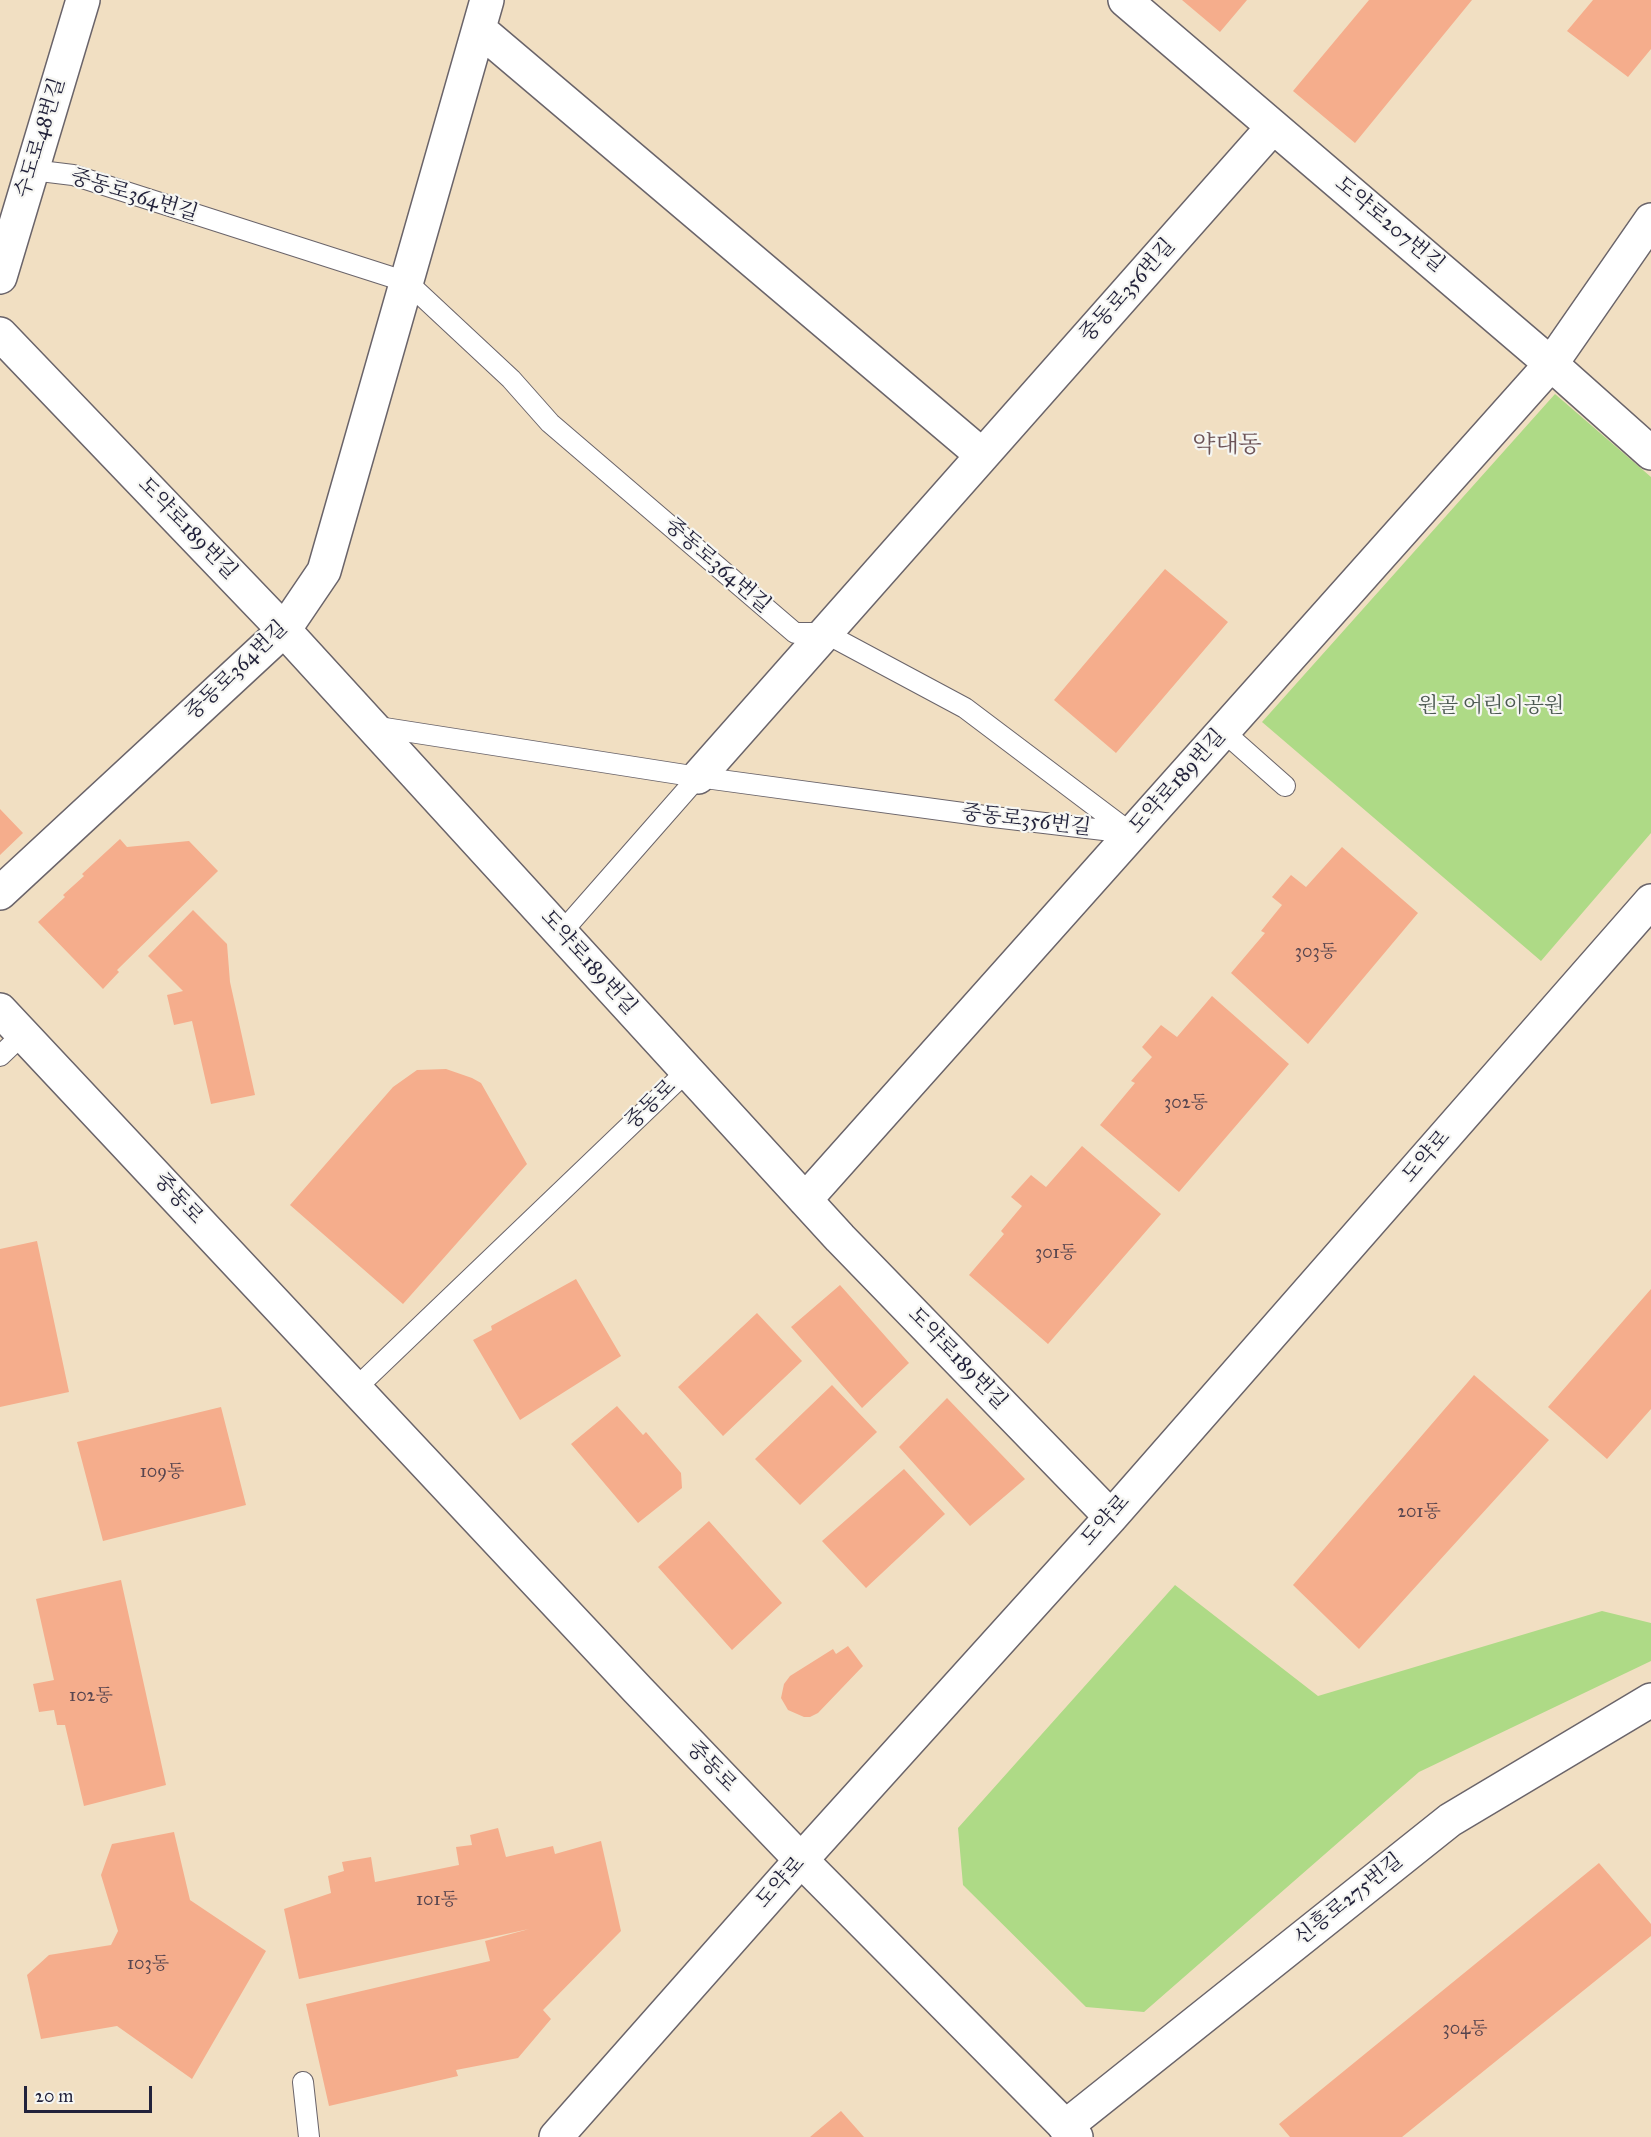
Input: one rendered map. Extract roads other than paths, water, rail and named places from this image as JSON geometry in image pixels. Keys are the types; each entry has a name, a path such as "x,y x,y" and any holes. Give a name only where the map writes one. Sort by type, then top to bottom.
{"street":[{"name":"수도로48번길","path":"0,277 83,0"},
{"name":"도약로207번길","path":"1125,0 1551,364 1651,453"},
{"name":"중동로364번길","path":"0,893 284,630 324,571 483,14 684,203 982,455"},
{"name":"중동로356번길","path":"698,777 1273,127"},
{"name":"도약로189번길","path":"805,1200 1551,364 1651,220"},
{"name":"도약로189번길","path":"0,334 284,630 840,1238 1111,1517"},
{"name":"도약로","path":"556,2137 801,1860 1111,1517 1651,901"},
{"name":"중동로","path":"0,1010 11,1045 355,1389 801,1860 1070,2132"},
{"name":"신흥로275번길","path":"1070,2132 1450,1820 1651,1700"}],"lane":[{"name":"중동로364번길","path":"32,170 73,175 406,282 511,379 550,423 795,633 825,633"},
{"name":"중동로356번길","path":"825,633 965,708 1132,834"},
{"path":"372,726 698,777"},
{"path":"1224,732 1285,786"},
{"name":"중동로356번길","path":"561,933 698,777 1132,834"},
{"name":"중동로","path":"355,1389 687,1071"},
{"path":"303,2082 309,2137"}],"district":[{"name":"약대동","path":"1227,446"}],"park label":[{"name":"원골 어린이공원","path":"1491,707"}]}
